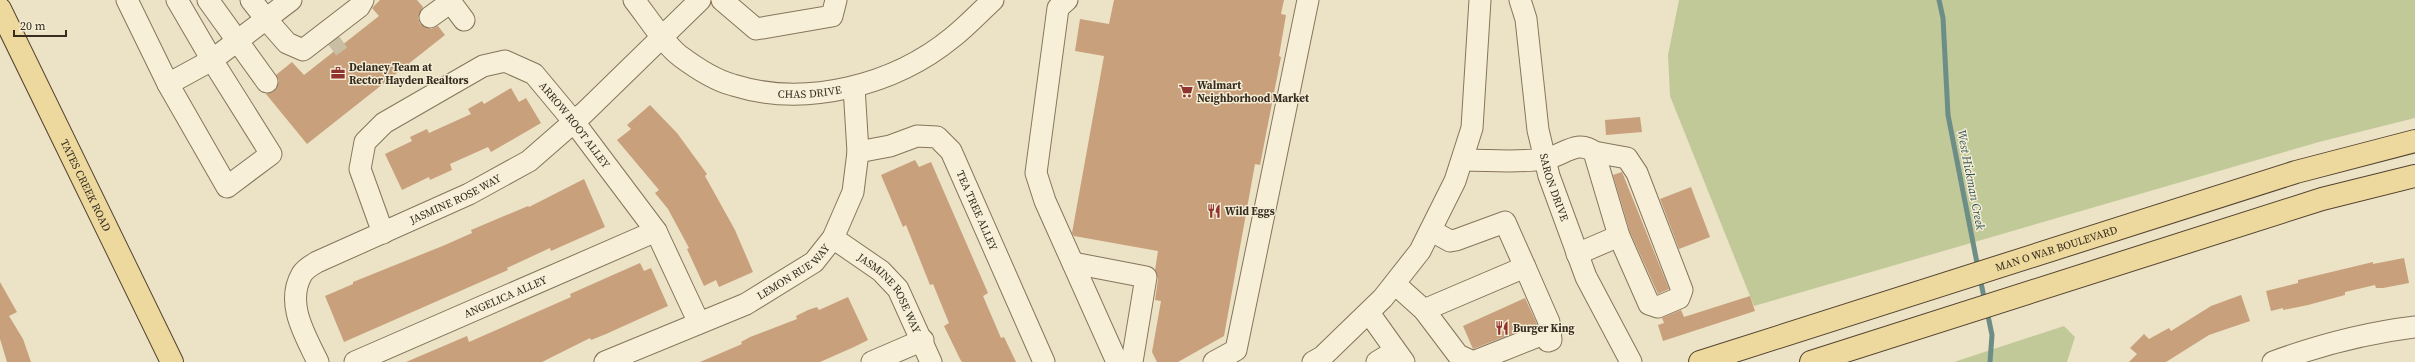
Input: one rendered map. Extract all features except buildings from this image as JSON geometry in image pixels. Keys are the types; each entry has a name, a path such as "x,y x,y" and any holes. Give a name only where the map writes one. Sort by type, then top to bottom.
{"main road":[{"name":"TATES CREEK ROAD","path":"0,9 172,362"},
{"name":"MAN O WAR BOULEVARD","path":"1700,362 2296,172 2415,141"},
{"path":"1811,362 2322,199 2415,176"}],"street":[{"path":"127,0 168,84 227,187 271,154 212,60 177,0"},
{"path":"208,0 267,82"},
{"path":"251,0 287,43 313,53 322,52 336,43 351,28 358,6"},
{"path":"168,84 212,60 290,0"},
{"name":"CHAS DRIVE","path":"634,0 678,55 707,74 732,85 778,94 822,92 854,86 903,68 953,38 994,0"},
{"name":"JASMINE ROSE WAY","path":"318,362 299,323 295,296 302,273 317,262 469,194 529,161 574,122 662,35 700,0"},
{"path":"722,0 756,29 832,16 836,0"},
{"path":"1067,0 1058,8 1036,173 1045,201 1117,362"},
{"path":"1214,362 1240,356 1308,0"},
{"path":"1314,362 1322,357 1369,313 1395,284 1420,252 1432,231 1463,160 1472,128 1480,0"},
{"name":"SARON DRIVE","path":"1520,0 1526,19 1538,130 1546,159 1586,277 1631,362"},
{"path":"430,17 450,1 464,20"},
{"path":"303,50 358,6"},
{"name":"ARROW ROOT ALLEY","path":"384,232 360,169 364,142 384,123 483,66 505,61 534,74 574,122 656,231 699,323"},
{"name":"LEMON RUE WAY","path":"605,362 746,304 814,262 833,238 853,192 858,152 854,86"},
{"name":"TEA TREE ALLEY","path":"858,152 890,146 917,136 937,137 951,151 1044,362"},
{"path":"1463,160 1546,159 1578,146 1589,148 1594,152 1627,158 1637,173 1682,290 1679,298 1658,307 1650,304 1619,236 1594,152"},
{"path":"1432,231 1444,238 1456,240 1505,222 1549,322 1551,340 1502,362"},
{"name":"ANGELICA ALLEY","path":"355,362 656,231"},
{"path":"1577,254 1619,236"},
{"name":"JASMINE ROSE WAY","path":"833,238 881,271 898,289 923,340 931,362"},
{"path":"1073,263 1146,277 1132,362"},
{"path":"1424,310 1525,267"},
{"path":"1395,284 1424,310 1458,355 1473,362 1551,331"},
{"path":"1424,310 1425,326 1453,362"},
{"path":"1369,313 1400,356 1377,362"},
{"path":"2273,362 2323,353 2374,332 2415,327"},
{"path":"872,362 923,340"}],"green space":[{"path":"1679,0 2415,0 2415,118 2319,142 1754,306 1670,96 1668,55"},
{"path":"2064,326 2075,337 2067,362 1954,362"}],"waterway":[{"name":"West Hickman Creek","path":"1939,0 1943,18 1948,115 1978,268"},
{"name":"West Hickman Creek","path":"1980,278 1985,302"},
{"name":"West Hickman Creek","path":"1987,311 1992,335 1990,362"}],"tunnel":[{"path":"330,47 341,39"}],"place":[{"name":"Delaney Team at Rector Hayden Realtors","path":"338,73"},
{"name":"Walmart Neighborhood Market","path":"1186,91"},
{"name":"Wild Eggs","path":"1214,211"},
{"name":"Burger King","path":"1502,328"}]}
